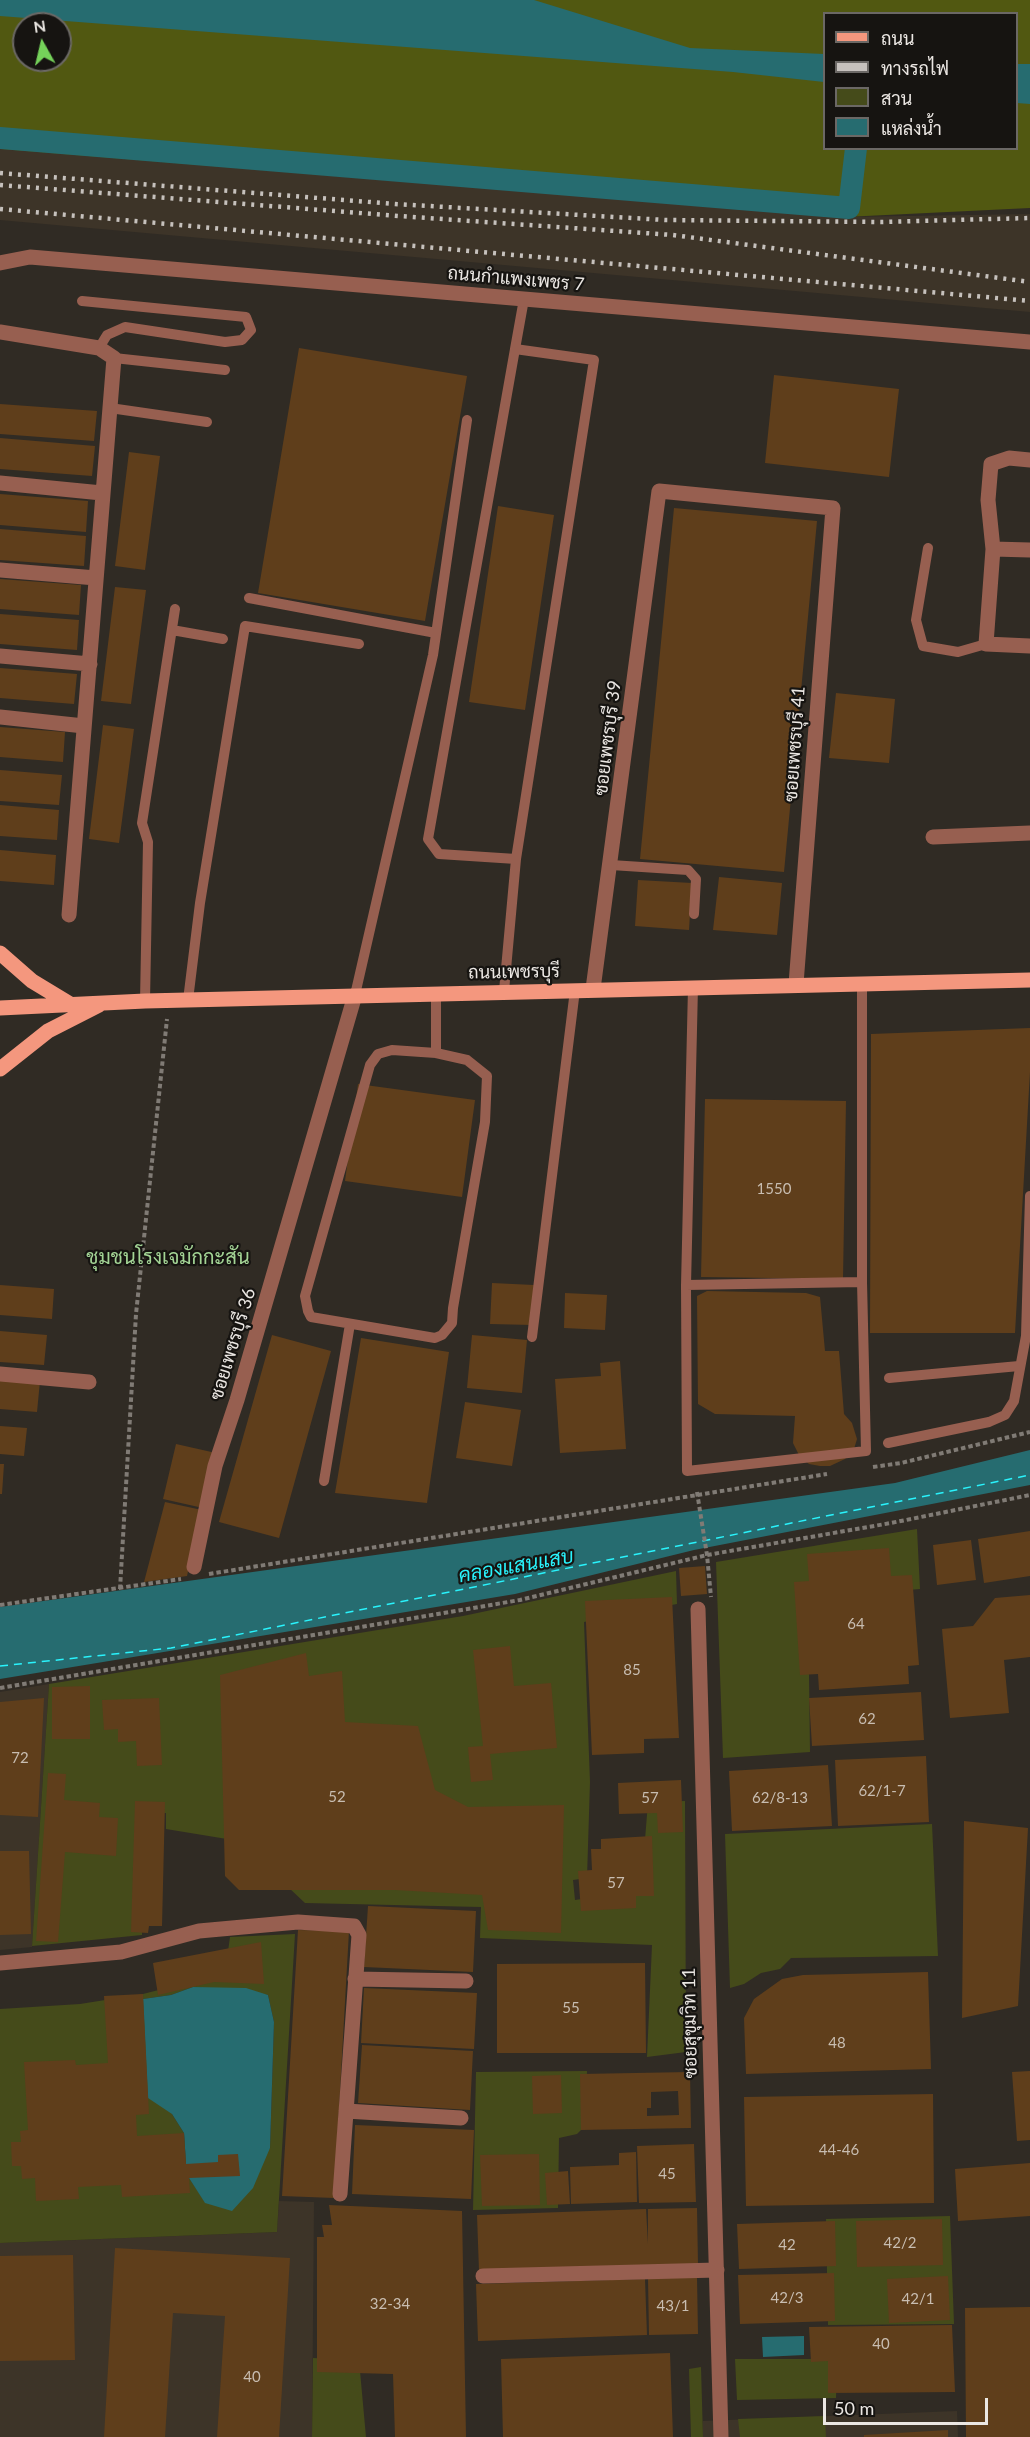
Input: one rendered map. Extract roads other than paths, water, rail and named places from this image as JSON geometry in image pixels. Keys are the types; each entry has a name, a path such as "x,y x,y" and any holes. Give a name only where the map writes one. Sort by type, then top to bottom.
{"main road":[{"path":"0,953 32,981 70,1004"},
{"name":"ถนนเพชรบุรี","path":"0,1008 145,1000 1030,980"},
{"path":"0,1069 48,1031 101,1003"}],"street":[{"name":"ถนนกำแพงเพชร 7","path":"0,263 30,257 1030,342"},
{"path":"0,332 99,348 114,358 69,915"},
{"path":"1030,460 1009,458 991,464 988,500 993,549 986,644 1030,646"},
{"path":"0,483 102,493"},
{"name":"ซอยเพชรบุรี 39","path":"593,989 659,491 833,507"},
{"name":"ซอยเพชรบุรี 41","path":"796,984 833,507"},
{"path":"993,549 1030,550"},
{"path":"0,570 96,578"},
{"path":"0,656 90,664"},
{"path":"0,717 84,726"},
{"path":"933,837 1030,833"},
{"name":"ซอยเพชรบุรี 36","path":"195,1573 215,1466 237,1400 355,995"},
{"path":"0,1374 89,1382"},
{"name":"ซอยสุขุมวิท 11","path":"705,1606 721,2437"},
{"path":"0,1963 121,1952 199,1931 298,1922 354,1926 358,1935 340,2194"},
{"path":"355,1979 466,1981"},
{"path":"346,2111 461,2118"},
{"path":"483,2276 717,2270"}],"lane":[{"path":"516,859 440,854 428,839 524,299"},
{"path":"82,301 246,317 251,330 242,340 225,342 125,327 107,335 99,348"},
{"path":"504,992 516,859 594,360 515,349"},
{"path":"114,358 225,370"},
{"path":"110,408 207,422"},
{"path":"355,995 433,655 467,420"},
{"path":"928,549 916,620 923,646 958,652 986,644"},
{"path":"249,598 435,633"},
{"path":"145,1000 148,842 142,823 175,609"},
{"path":"188,1000 200,903 245,626 359,644"},
{"path":"172,630 223,639"},
{"path":"611,865 688,870 696,879 694,914"},
{"path":"693,987 686,1285 687,1472 866,1451 862,1282 862,982"},
{"path":"532,1337 575,990"},
{"path":"436,993 436,1053"},
{"path":"383,1052 436,1053 467,1060 487,1076 485,1122 452,1323 442,1335 426,1338 311,1317 305,1296 373,1058 383,1052"},
{"path":"888,1443 989,1422 1005,1415 1014,1401 1026,1336 1030,1196"},
{"path":"686,1285 862,1282"},
{"path":"324,1481 350,1324"},
{"path":"889,1378 1019,1366"}],"water":[{"path":"0,0 534,0 690,48 823,54 823,82 733,72 72,22 72,12 12,12 12,17 0,16"},
{"path":"1018,64 1030,64 1030,104 1018,103"},
{"name":"คลองแสนแสบ","path":"1030,1450 1030,1485 694,1550 515,1594 0,1679 0,1607 895,1483"},
{"path":"193,1987 246,1988 268,1995 274,2022 270,2148 253,2188 232,2211 205,2203 189,2178 184,2133 172,2114 148,2098 143,1999 171,1995"},
{"path":"804,2336 804,2355 763,2357 762,2337"}],"waterway":[{"path":"0,138 849,208 856,150"}],"railway":[{"path":"0,173 395,204 665,220 881,222 1030,218"},
{"path":"0,185 673,235 1030,282"},
{"path":"0,209 1030,301"}],"district":[{"name":"ชุมชนโรงเจมักกะสัน","path":"168,1258"}]}
